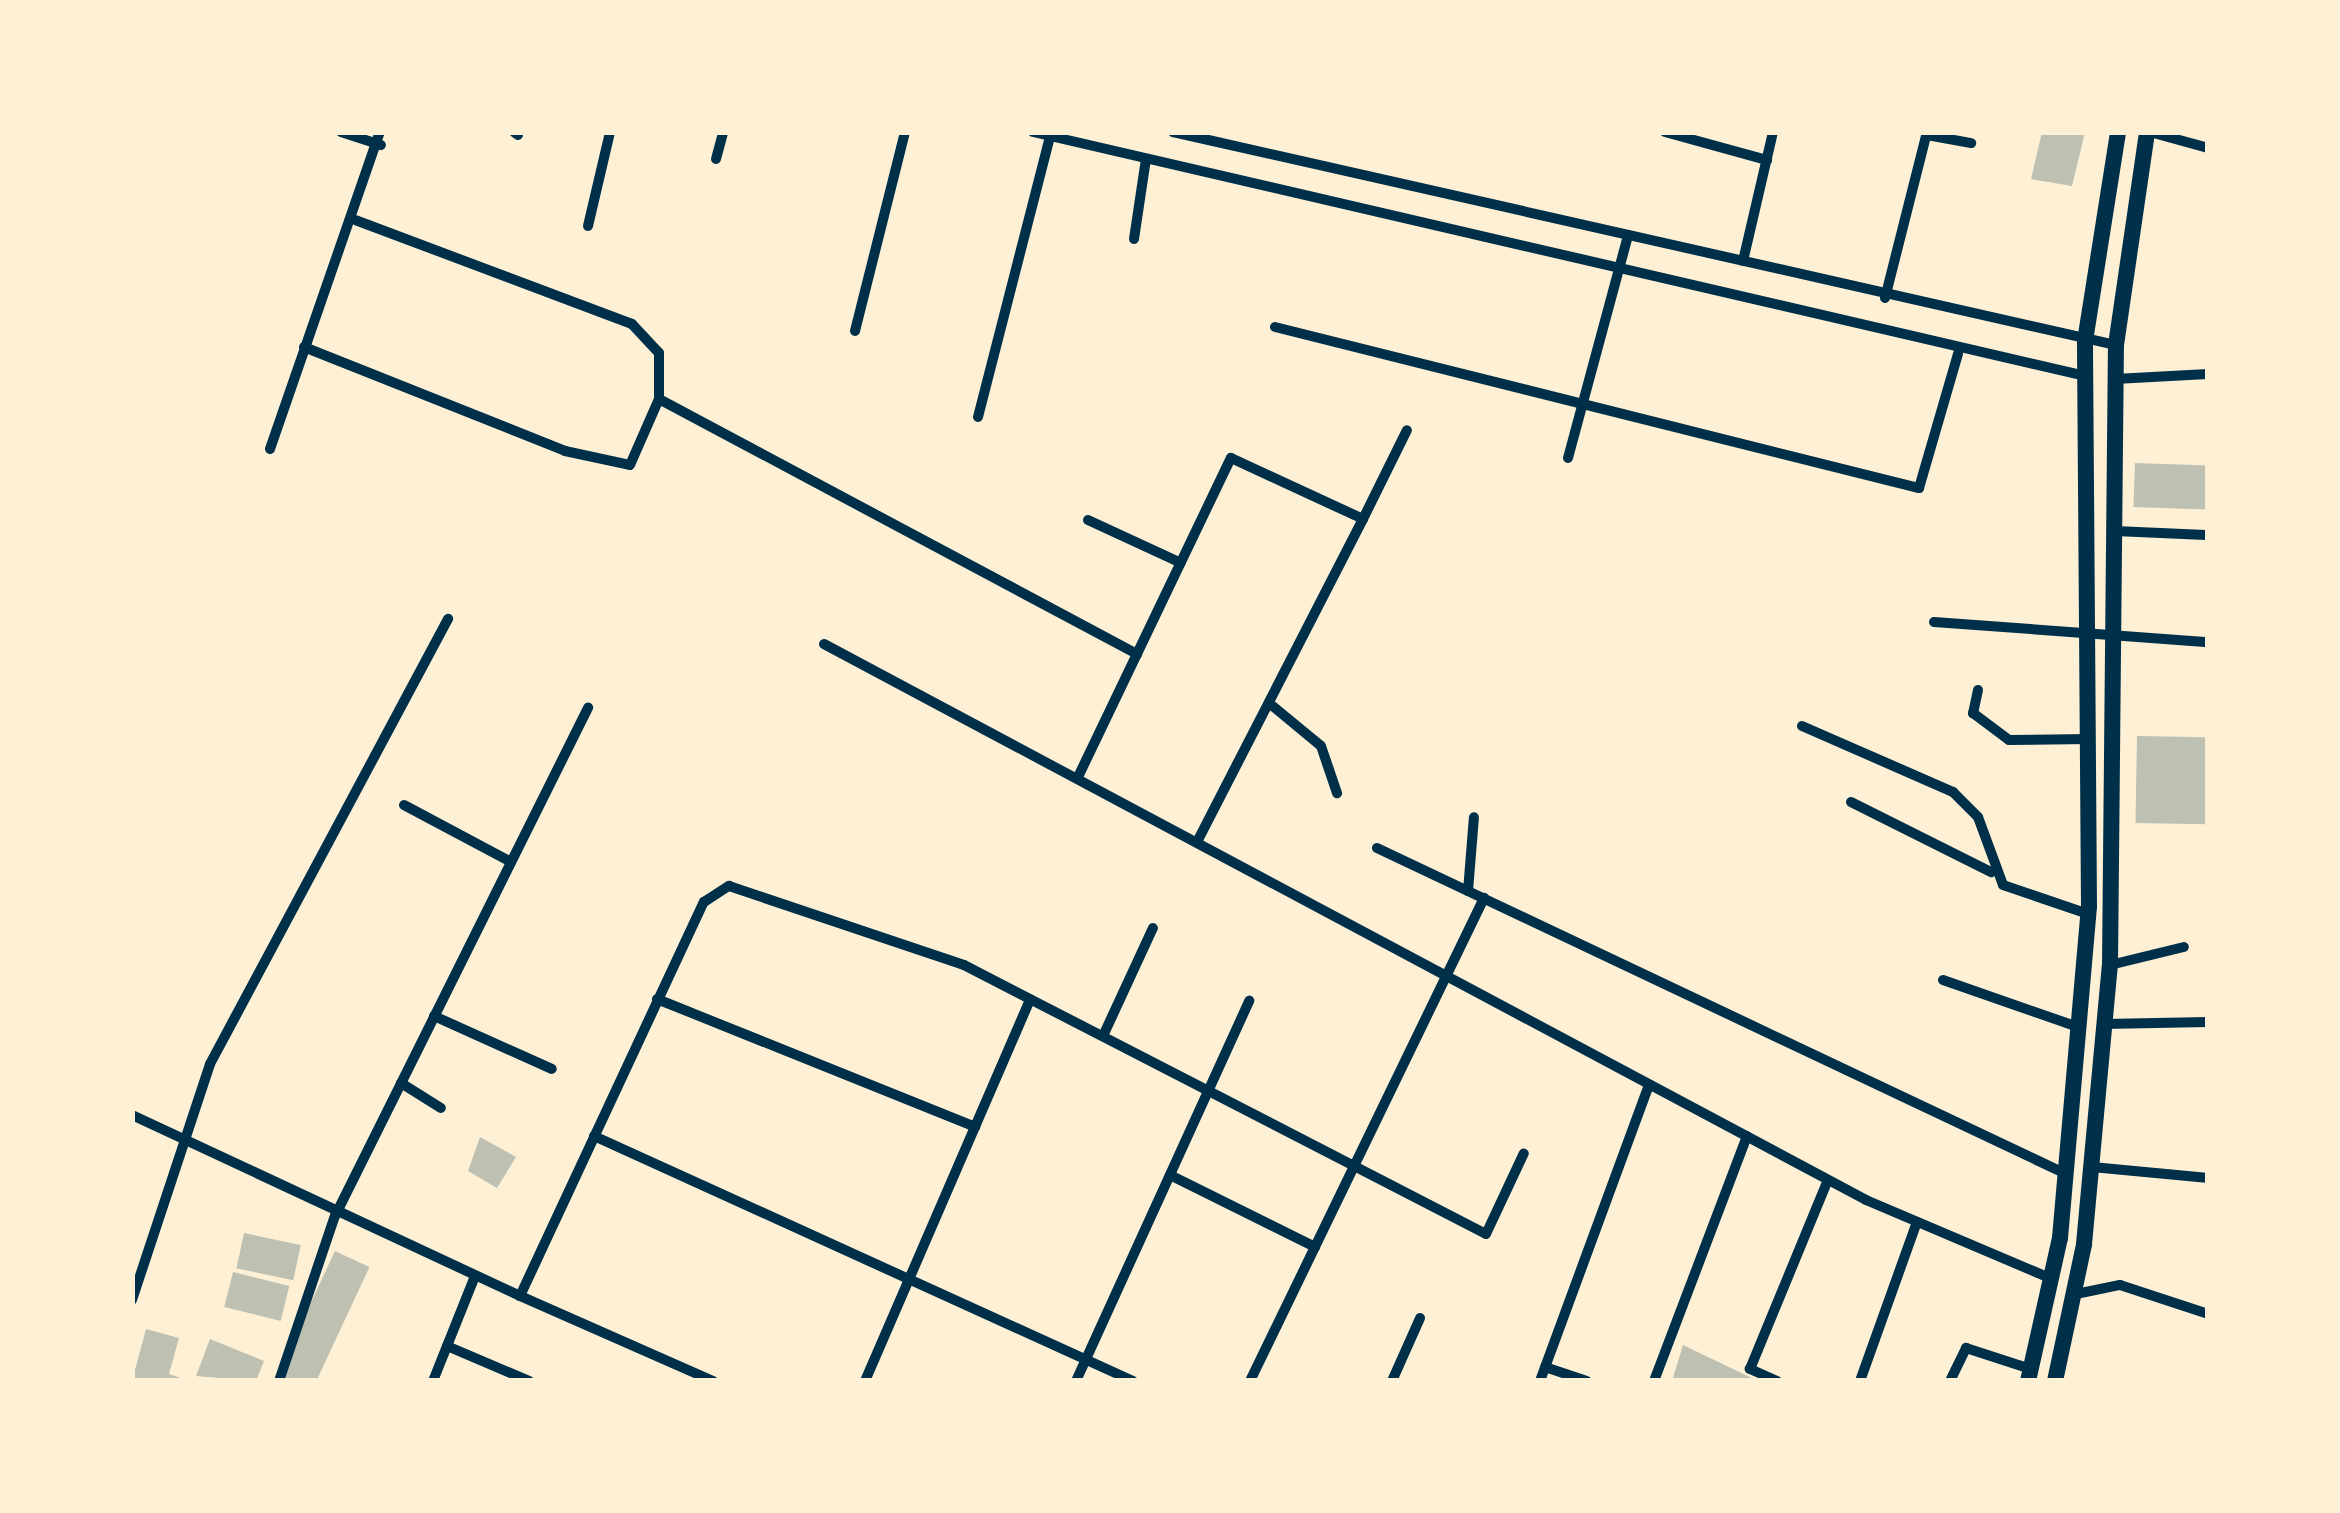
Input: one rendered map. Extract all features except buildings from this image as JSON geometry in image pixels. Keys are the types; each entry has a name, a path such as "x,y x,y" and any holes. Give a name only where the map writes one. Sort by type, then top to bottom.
{"main road":[{"path":"2029,1375 2055,1280 2088,914 2094,739 2085,341 2118,132"},
{"path":"2060,1379 2092,1168 2110,965 2117,633 2116,345 2148,132"}],"street":[{"path":"270,449 304,347 356,220 380,138 340,132"},
{"path":"588,226 610,132"},
{"path":"716,159 723,132"},
{"path":"855,331 905,132"},
{"path":"1034,132 1958,354 2086,376"},
{"path":"1173,132 1743,261 1886,298 2116,345"},
{"path":"1665,132 1767,160"},
{"path":"1743,261 1773,132"},
{"path":"2148,132 2208,148"},
{"path":"978,417 1051,134"},
{"path":"1886,298 1927,134 1971,142"},
{"path":"1134,239 1146,159"},
{"path":"304,347 565,452 630,465 658,399 659,353 632,325 356,220"},
{"path":"1568,458 1628,235"},
{"path":"1275,326 1919,488 1958,354"},
{"path":"2115,379 2208,374"},
{"path":"658,399 1137,654"},
{"path":"1197,842 1407,430"},
{"path":"1078,777 1232,458 1363,519"},
{"path":"1088,520 1181,563"},
{"path":"2115,531 2206,536"},
{"path":"132,1300 210,1064 448,619"},
{"path":"1934,622 2208,642"},
{"path":"824,644 1078,777 1447,981 1828,1180 2055,1280"},
{"path":"1978,690 1973,712 2008,740 2094,739"},
{"path":"1268,703 1321,746 1337,793"},
{"path":"279,1381 335,1216 588,708"},
{"path":"1802,727 1953,792 1978,818 1991,872"},
{"path":"1851,802 1991,872 2014,892 2088,914"},
{"path":"404,805 511,862"},
{"path":"1468,891 1474,817"},
{"path":"1377,848 2064,1173"},
{"path":"520,1296 704,902 729,886 1030,999 1486,1234 1525,1153"},
{"path":"1250,1381 1484,898"},
{"path":"1103,1036 1153,928"},
{"path":"2110,965 2184,947"},
{"path":"1942,980 2078,1027"},
{"path":"657,999 975,1127"},
{"path":"865,1381 1030,999"},
{"path":"1076,1381 1249,1001"},
{"path":"434,1016 551,1069"},
{"path":"2104,1024 2208,1022"},
{"path":"401,1083 441,1108"},
{"path":"1540,1381 1649,1084"},
{"path":"132,1115 335,1216 713,1381"},
{"path":"594,1136 1133,1381"},
{"path":"1654,1381 1747,1136"},
{"path":"2092,1168 2208,1178"},
{"path":"1170,1174 1316,1247"},
{"path":"1777,1381 1750,1369 1828,1180"},
{"path":"1860,1381 1917,1222"},
{"path":"433,1381 475,1276"},
{"path":"2076,1294 2120,1286 2208,1314"},
{"path":"1392,1381 1420,1318"},
{"path":"447,1346 529,1381"},
{"path":"1950,1381 1966,1348 2029,1375"},
{"path":"1545,1367 1587,1381"}]}
